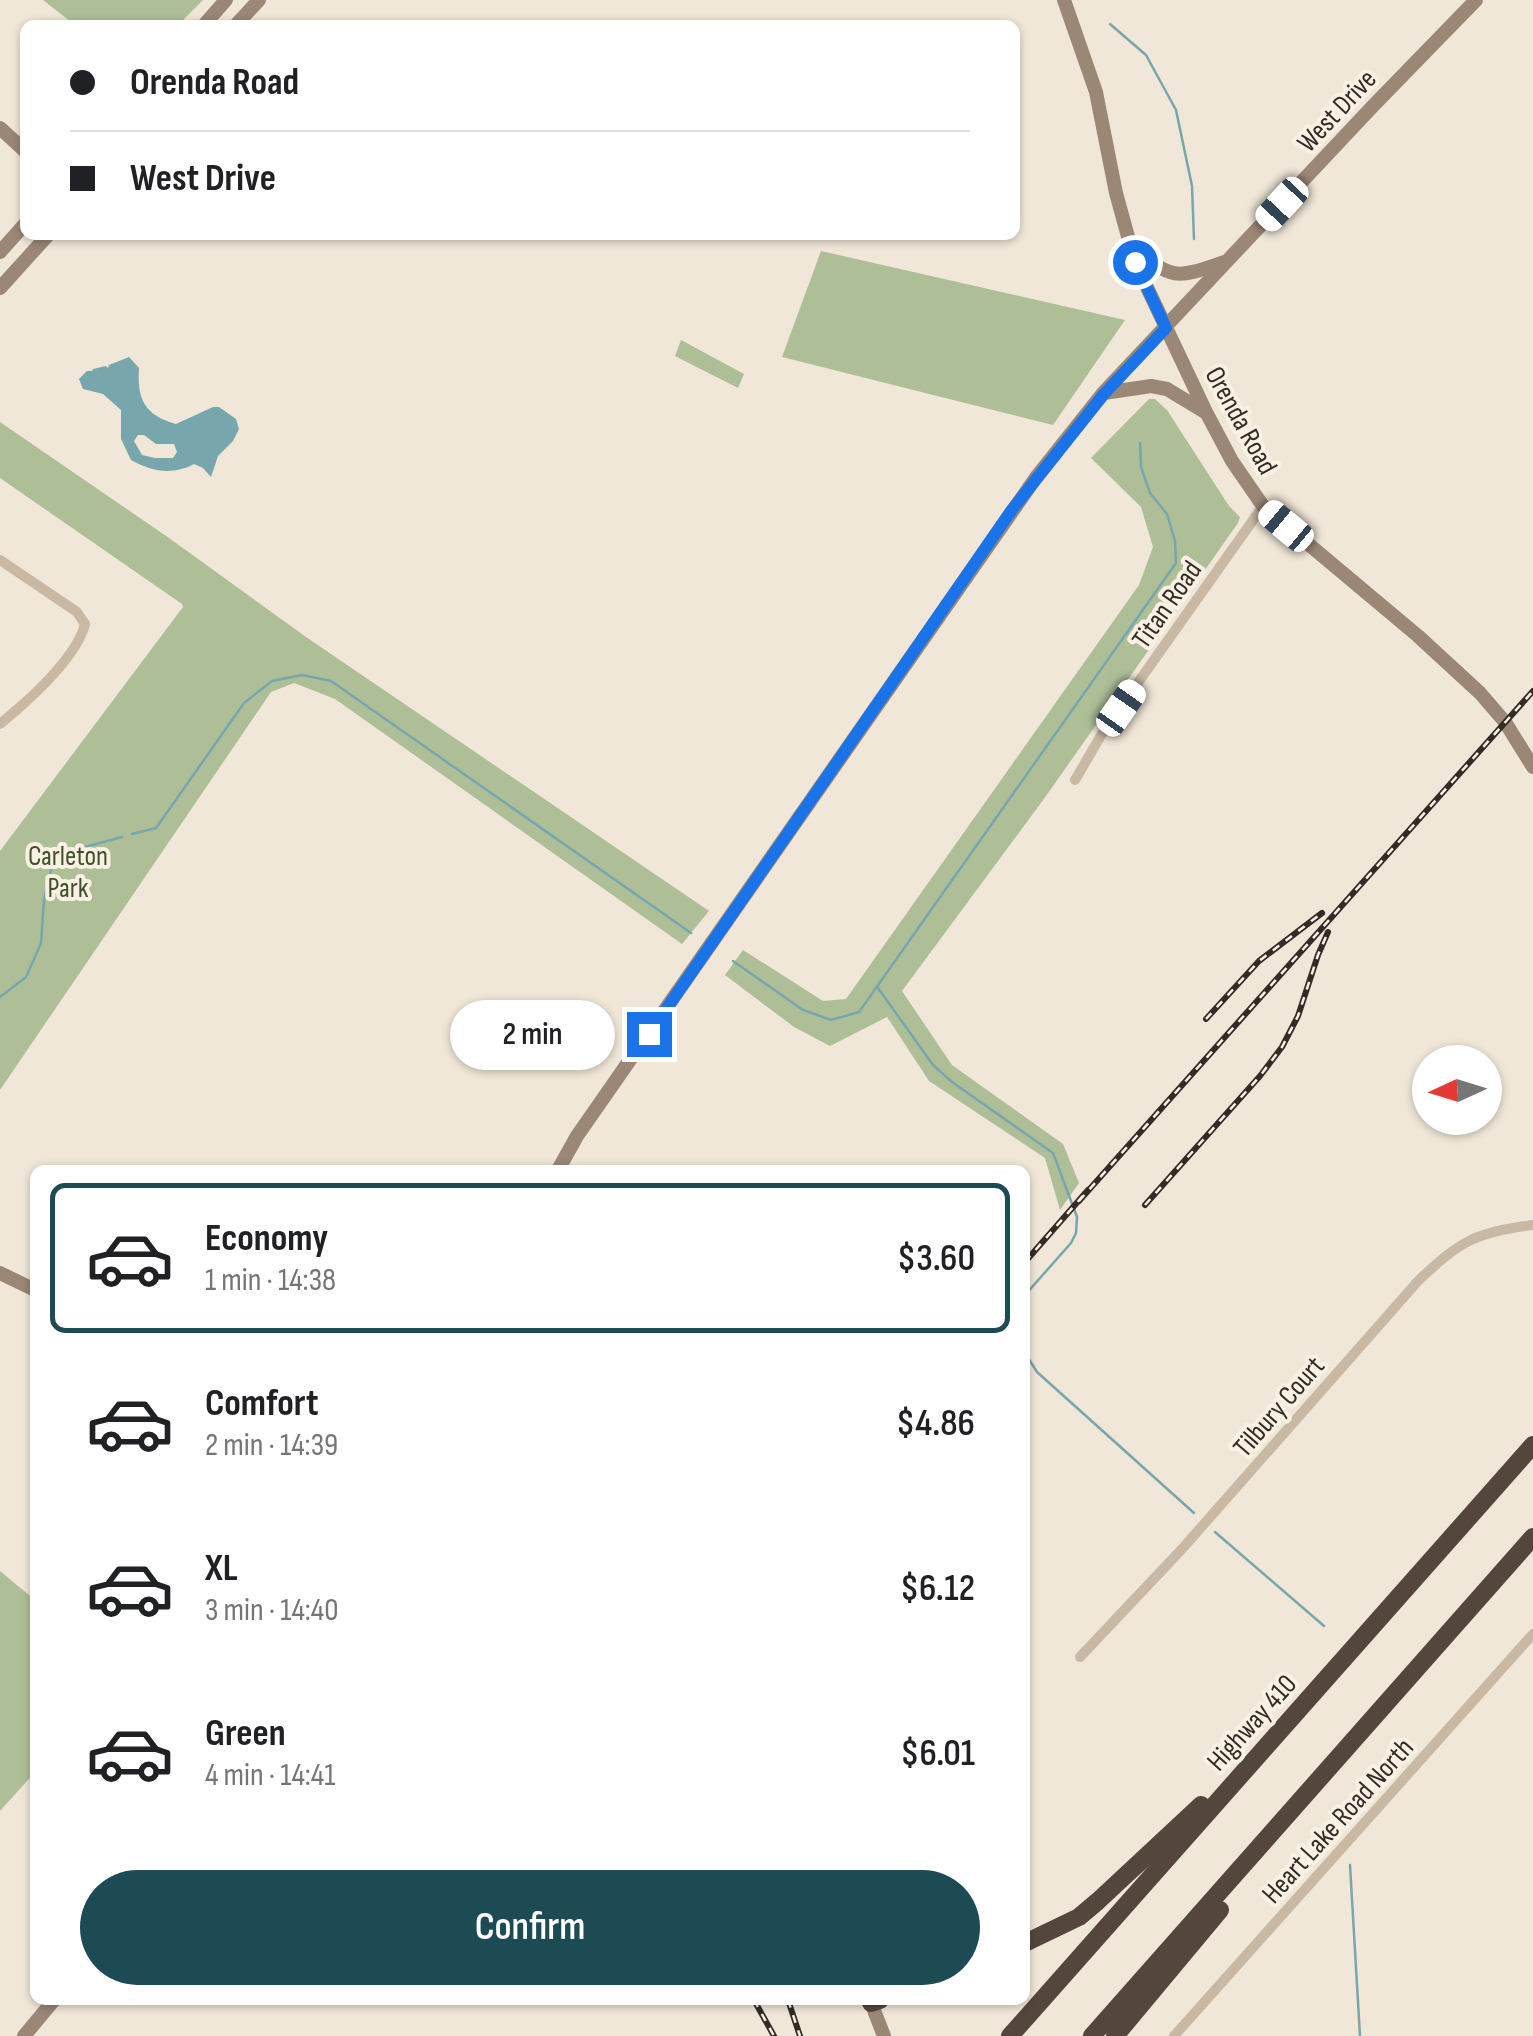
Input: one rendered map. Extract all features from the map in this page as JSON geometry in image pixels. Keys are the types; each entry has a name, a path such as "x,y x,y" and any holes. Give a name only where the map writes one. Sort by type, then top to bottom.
{"highway":[{"name":"Highway 410","path":"1010,2036 1533,1445"},
{"path":"1092,2036 1533,1537"},
{"path":"1030,1941 1088,1909 1194,1810 1244,1770"},
{"path":"1115,2036 1222,1907 1256,1853"}],"street":[{"path":"208,20 226,0"},
{"path":"241,20 259,0"},
{"name":"Orenda Road","path":"1064,0 1096,92 1128,244 1232,461 1262,506 1455,668 1498,714 1533,767"},
{"name":"West Drive","path":"561,1165 577,1136 1037,476 1104,394 1476,0"},
{"path":"0,128 20,146"},
{"path":"0,252 20,230"},
{"path":"0,288 43,240"},
{"path":"1128,244 1164,271 1180,276 1229,260"},
{"path":"1104,394 1151,386 1167,389 1206,412"},
{"name":"Titan Road","path":"1075,780 1104,732 1262,506"},
{"path":"0,560 77,612 85,624 82,635 44,686 0,724"},
{"name":"Tilbury Court","path":"1080,1657 1182,1549 1418,1281 1466,1242 1500,1229 1533,1225"},
{"path":"0,1273 30,1288"},
{"name":"Heart Lake Road North","path":"1174,2036 1533,1634"},
{"path":"24,2036 50,2005"},
{"path":"875,2005 884,2036"}],"green space":[{"path":"43,0 203,0 183,20 69,20"},
{"path":"821,251 1125,320 1053,425 782,357"},
{"path":"681,340 744,374 738,388 675,356"},
{"path":"1149,399 1155,399 1167,410 1240,517 1238,523 1046,796 902,991 952,1065 1063,1144 1079,1183 1060,1210 1045,1158 929,1081 887,1017 830,1046 794,1027 725,975 743,950 823,1001 846,999 1139,585 1153,547 1141,507 1091,458"},
{"name":"Carleton Park","path":"0,422 306,637 709,911 682,944 335,699 294,683 271,692 0,1090 0,851 183,607 0,478"},
{"path":"0,1571 30,1596 30,1778 0,1811"}],"water":[{"path":"129,357 139,368 139,389 145,404 165,420 176,424 213,407 236,419 239,429 218,456 211,477 194,464 162,471 131,460 121,439 121,410 103,394 83,389 79,379 87,371","holes":["138,435 144,435 156,444 174,444 177,452 173,458 142,455 134,441"]}],"waterway":[{"path":"1110,24 1146,55 1176,110 1192,186 1194,239"},
{"path":"733,961 803,1010 831,1020 859,1012 1176,563 1167,514 1150,493 1141,467 1140,443"},
{"path":"132,834 156,828 244,703 272,681 302,675 331,681 691,933"},
{"path":"0,997 26,977 41,943 44,900 52,865 85,847 122,837"},
{"path":"878,988 933,1065 1053,1153 1077,1217 1076,1233 1030,1289"},
{"path":"1030,1361 1037,1372 1194,1513"},
{"path":"1215,1532 1324,1626"},
{"path":"1350,1865 1360,2036"}],"railway":[{"path":"1079,1201 1533,691"},
{"path":"1206,1019 1259,961 1322,913"},
{"path":"1145,1205 1282,1047 1298,1016 1328,932"},
{"path":"1030,1256 1088,1190"},
{"path":"757,2005 774,2036"},
{"path":"790,2005 800,2036"}],"route":[{"path":"649,1034 1011,511 1104,394 1166,328 1135,262"}]}
